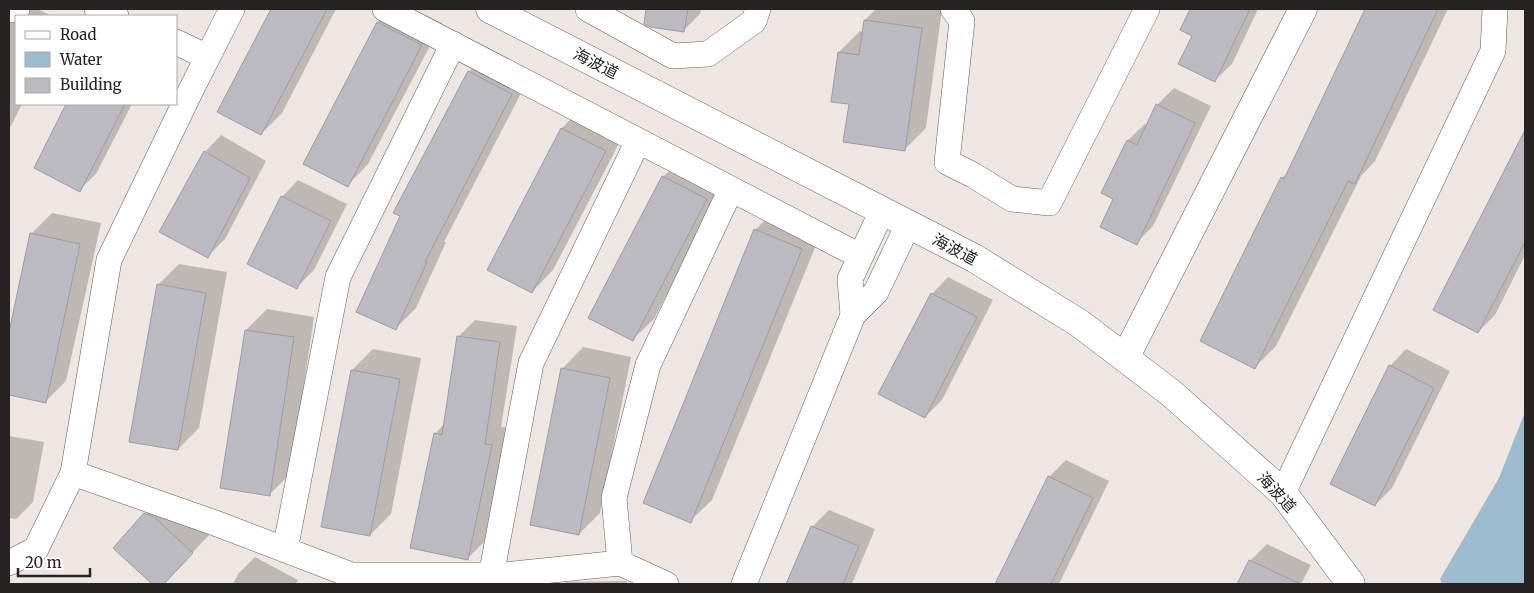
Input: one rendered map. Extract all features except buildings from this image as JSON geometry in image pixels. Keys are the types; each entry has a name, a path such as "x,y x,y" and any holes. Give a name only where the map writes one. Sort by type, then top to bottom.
{"street":[{"path":"9,10 17,9"},
{"path":"97,9 113,15"},
{"path":"9,563 36,549 73,473 109,260 232,9"},
{"path":"385,9 860,256"},
{"name":"海波道","path":"490,9 974,258 1079,324 1171,393 1283,493 1351,584"},
{"path":"588,9 673,56 708,54 754,21 758,9"},
{"path":"953,9 962,21 947,162 973,175 1012,199 1049,203 1147,9"},
{"path":"1125,358 1303,9"},
{"path":"1283,493 1493,51 1495,9"},
{"path":"178,43 207,57"},
{"path":"285,550 338,277 452,44"},
{"path":"491,576 531,363 638,141"},
{"path":"620,563 614,498 648,365 731,189"},
{"path":"853,315 850,279 882,211"},
{"path":"744,584 853,315 876,292 908,225"},
{"path":"73,473 215,523 351,575 505,576 620,563 666,584"}],"water":[{"path":"1525,412 1525,584 1442,584 1440,579 1499,478"}]}
